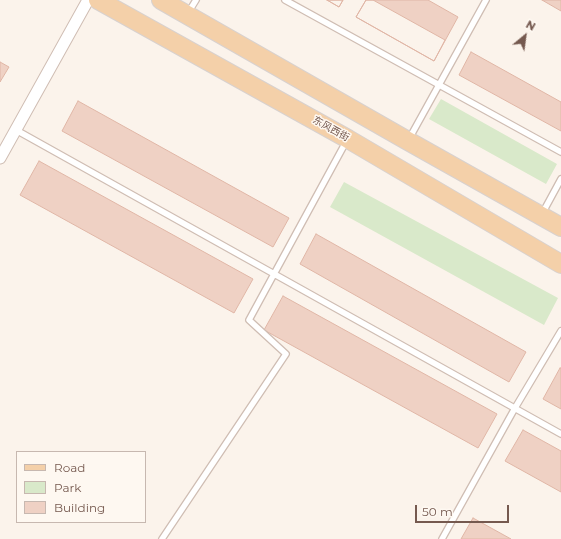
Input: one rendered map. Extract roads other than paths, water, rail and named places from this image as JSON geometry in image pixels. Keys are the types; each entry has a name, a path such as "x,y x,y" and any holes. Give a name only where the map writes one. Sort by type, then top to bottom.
{"main road":[{"name":"东风西街","path":"98,0 348,139 561,264"},
{"path":"161,0 191,8 408,141 561,227"}],"street":[{"path":"0,158 88,0"}],"lane":[{"path":"285,0 561,152"},
{"path":"408,141 486,0"},
{"path":"16,130 561,434"},
{"path":"162,539 286,354 249,320 348,139"},
{"path":"541,216 561,179"},
{"path":"442,539 515,408 561,331"}]}
